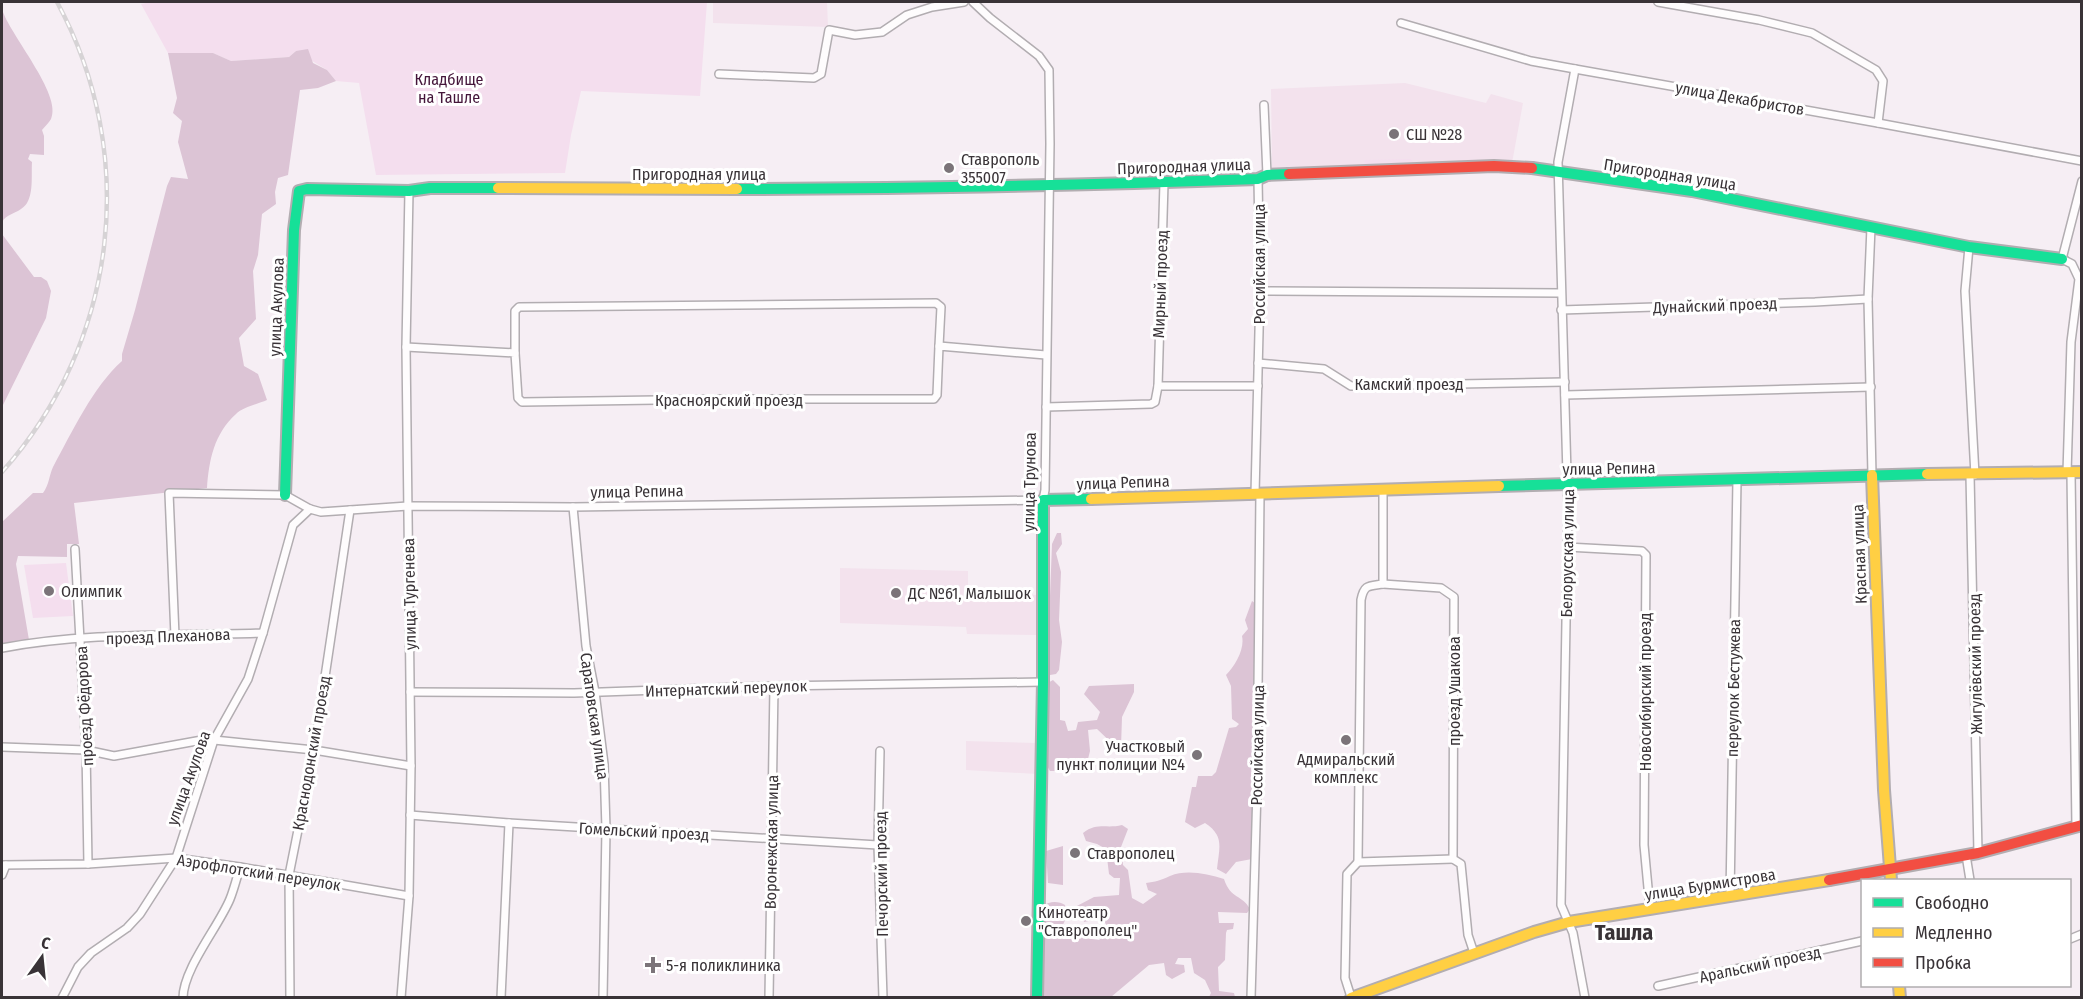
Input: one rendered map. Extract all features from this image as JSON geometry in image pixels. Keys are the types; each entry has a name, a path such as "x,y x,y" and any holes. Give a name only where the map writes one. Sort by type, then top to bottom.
{"street":[{"path":"719,74 814,78 821,74 829,30 855,35 882,32 907,15 932,7 964,2"},
{"name":"улица Трунова","path":"973,2 1039,56 1049,70 1037,998"},
{"path":"1658,2 1759,20 1812,33 1876,70 1883,81 1878,123"},
{"name":"улица Декабристов","path":"1401,24 1531,61 2082,161"},
{"name":"Белорусская улица","path":"1575,69 1558,162 1568,484 1561,905 1569,922 1585,998"},
{"name":"Российская улица","path":"1251,998 1257,766 1258,363 1264,105"},
{"name":"Пригородная улица","path":"299,191 307,189 409,191 430,188 894,189 1164,183 1494,166 1559,171 1692,191 1969,247 2062,259"},
{"path":"2079,826 2070,353 2079,279 2072,264 2062,259 2082,181"},
{"name":"Мирный проезд","path":"1158,386 1164,183"},
{"name":"улица Акулова","path":"285,495 294,230 299,191"},
{"name":"улица Тургенева","path":"401,998 409,896 411,766 406,347 409,191"},
{"name":"Красная улица","path":"1871,227 1868,299 1872,476 1884,790 1891,875"},
{"name":"Жигулёвский проезд","path":"1969,247 1965,291 1973,475 1978,853"},
{"path":"1260,291 1561,293"},
{"name":"Дунайский проезд","path":"1562,310 1868,299"},
{"name":"Красноярский проезд","path":"936,303 941,307 939,346 937,395 934,399 522,402 518,398 515,311 519,307 936,303"},
{"path":"939,346 1046,355"},
{"path":"406,347 515,353"},
{"name":"Камский проезд","path":"1258,363 1324,369 1351,386 1565,382"},
{"path":"1046,407 1151,404 1156,398 1158,386 1258,386"},
{"path":"1565,395 1871,387"},
{"name":"улица Репина","path":"175,636 169,493 285,495 310,509 321,512 408,506 573,507 1043,500 1872,476 2073,473"},
{"name":"переулок Бестужева","path":"1730,896 1737,480"},
{"path":"1351,998 1345,978 1347,874 1358,862 1361,600 1362,591 1366,587 1383,584 1383,489"},
{"name":"Саратовская улица","path":"573,507 586,646 595,692 604,764 606,829 603,998"},
{"name":"улица Акулова","path":"62,998 78,967 91,953 127,928 140,914 176,858 214,740 248,679 292,525 310,509"},
{"name":"Краснодонский проезд","path":"290,998 289,875 314,750 350,510"},
{"name":"Новосибирский проезд","path":"1567,547 1642,551 1646,555 1644,845 1650,909"},
{"name":"проезд Фёдорова","path":"75,549 86,750 88,864"},
{"name":"проезд Ушакова","path":"1383,584 1441,588 1454,597 1453,859 1461,864 1468,935 1473,953"},
{"name":"проезд Плеханова","path":"2,648 32,642 80,638 263,633"},
{"name":"Интернатский переулок","path":"410,692 595,692 774,686 1042,682"},
{"name":"Воронежская улица","path":"769,998 774,686"},
{"path":"2,747 86,750 114,756 202,740 214,740 314,750 411,766"},
{"name":"Печорский проезд","path":"880,751 878,845 882,998"},
{"name":"Гомельский проезд","path":"410,815 878,845"},
{"path":"501,998 509,823"},
{"name":"улица Бурмистрова","path":"1351,998 1473,953 1569,922 1730,896 1891,875 2079,826"},
{"path":"1966,855 1970,879"},
{"name":"Аэрофлотский переулок","path":"4,865 88,864 176,858 409,896"},
{"path":"1358,862 1453,859"},
{"path":"2,874 4,865"},
{"path":"183,998 183,990 189,975 230,899 240,867"},
{"name":"Аральский проезд","path":"1658,986 1861,941"}],"shaded area":[{"path":"713,2 827,2 828,27 713,23"},
{"path":"2,9 43,80 53,108 51,119 42,130 44,155 30,154 28,159 32,162 28,200 21,209 2,222"},
{"path":"308,49 313,63 327,70 336,81 318,88 300,90 288,175 278,178 275,192 276,204 262,214 258,255 253,271 256,319 239,338 244,366 258,374 267,400 239,412 222,430 211,458 207,488 74,503 79,544 67,544 67,557 18,556 16,564 29,640 2,645 2,522 33,493 43,493 53,467 84,411 111,372 122,361 167,186 171,177 188,179 178,142 182,121 173,113 177,98 168,53 213,53 231,61 289,57 296,51"},
{"name":"СШ №28","path":"1405,83 1486,103 1491,94 1523,103 1512,163 1272,171 1271,89"},
{"path":"2,234 34,277 41,277 47,281 51,291 46,318 2,407"},
{"path":"1057,533 1061,533 1062,544 1056,553 1061,572 1059,620 1062,642 1059,670 1056,674 1050,675 1047,673 1052,544"},
{"path":"840,568 968,571 968,593 1038,595 1037,635 967,634 966,627 840,623"},
{"path":"1252,601 1256,604 1252,859 1236,862 1226,874 1217,869 1219,843 1216,833 1205,823 1195,828 1185,822 1192,787 1196,787 1198,776 1212,776 1216,772 1229,728 1239,724 1232,719 1231,686 1226,675 1241,652 1242,636 1248,629 1245,620"},
{"path":"1053,680 1060,687 1060,720 1065,721 1068,731 1076,730 1078,722 1097,720 1100,712 1084,694 1089,686 1134,684 1134,692 1122,717 1121,747 1117,748 1097,729 1088,730 1090,751 1085,771 1050,771 1046,764 1046,684"},
{"path":"966,741 1038,743 1037,774 966,770"},
{"path":"1122,825 1128,829 1121,847 1123,865 1128,870 1132,898 1143,904 1157,894 1148,890 1146,883 1177,874 1197,873 1224,879 1233,894 1247,904 1250,909 1247,913 1218,912 1219,923 1234,923 1233,929 1227,930 1226,933 1225,960 1218,967 1219,991 1234,993 1235,997 1209,997 1211,993 1205,980 1194,973 1191,958 1178,958 1175,964 1184,965 1185,972 1172,979 1166,975 1164,963 1149,965 1111,997 1042,998 1043,906 1054,902 1065,905 1067,916 1062,927 1064,930 1069,932 1081,928 1085,932 1085,938 1099,940 1105,935 1107,926 1102,918 1084,922 1082,913 1075,907 1094,897 1119,895 1120,878 1114,878 1109,874 1106,849 1086,841 1083,833 1093,828"},
{"path":"1063,846 1063,885 1048,883 1046,851"}],"green space":[{"name":"Кладбище на Ташле","path":"151,2 707,2 700,96 581,91 565,173 376,175 359,83 336,81 327,70 296,51 289,57 231,61 213,53 168,53 141,4"},
{"path":"1411,159 1413,165 1364,167 1365,160"},
{"name":"Олимпик","path":"66,563 73,616 33,618 24,565"}],"railway":[{"path":"2,472 41,421 71,365 92,307 104,246 107,184 100,122 83,61 57,2"}],"traffic: fast":[{"path":"1532,168 1692,191 1969,247 2062,259"},
{"path":"737,189 1128,183 1258,179 1267,175 1289,174"},
{"path":"285,495 294,230 299,191 307,189 409,191 430,188 498,188"},
{"path":"1499,486 1927,474"},
{"path":"1037,998 1043,682 1043,500 1091,499"}],"traffic: slow":[{"path":"498,188 737,189"},
{"path":"1927,474 2082,472"},
{"path":"1872,475 1884,790 1891,879"},
{"path":"1091,499 1499,486"},
{"path":"1351,998 1534,932 1569,922 1829,880"},
{"path":"1899,987 1900,998"}],"traffic: jam":[{"path":"1289,174 1494,166 1532,168"},
{"path":"1829,880 1978,853 2082,825"}],"place":[{"name":"СШ №28","path":"1394,134"},
{"name":"Ставрополь 355007","path":"949,168"},
{"name":"Олимпик","path":"49,591"},
{"name":"ДС №61, Малышок","path":"896,593"},
{"name":"Адмиральский комплекс","path":"1346,740"},
{"name":"Участковый пункт полиции №4","path":"1197,755"},
{"name":"Ставрополец","path":"1075,853"},
{"name":"Кинотеатр \"Ставрополец\"","path":"1026,921"},
{"name":"5-я поликлиника","path":"653,965"}],"district":[{"name":"Ташла","path":"1624,932"}]}
